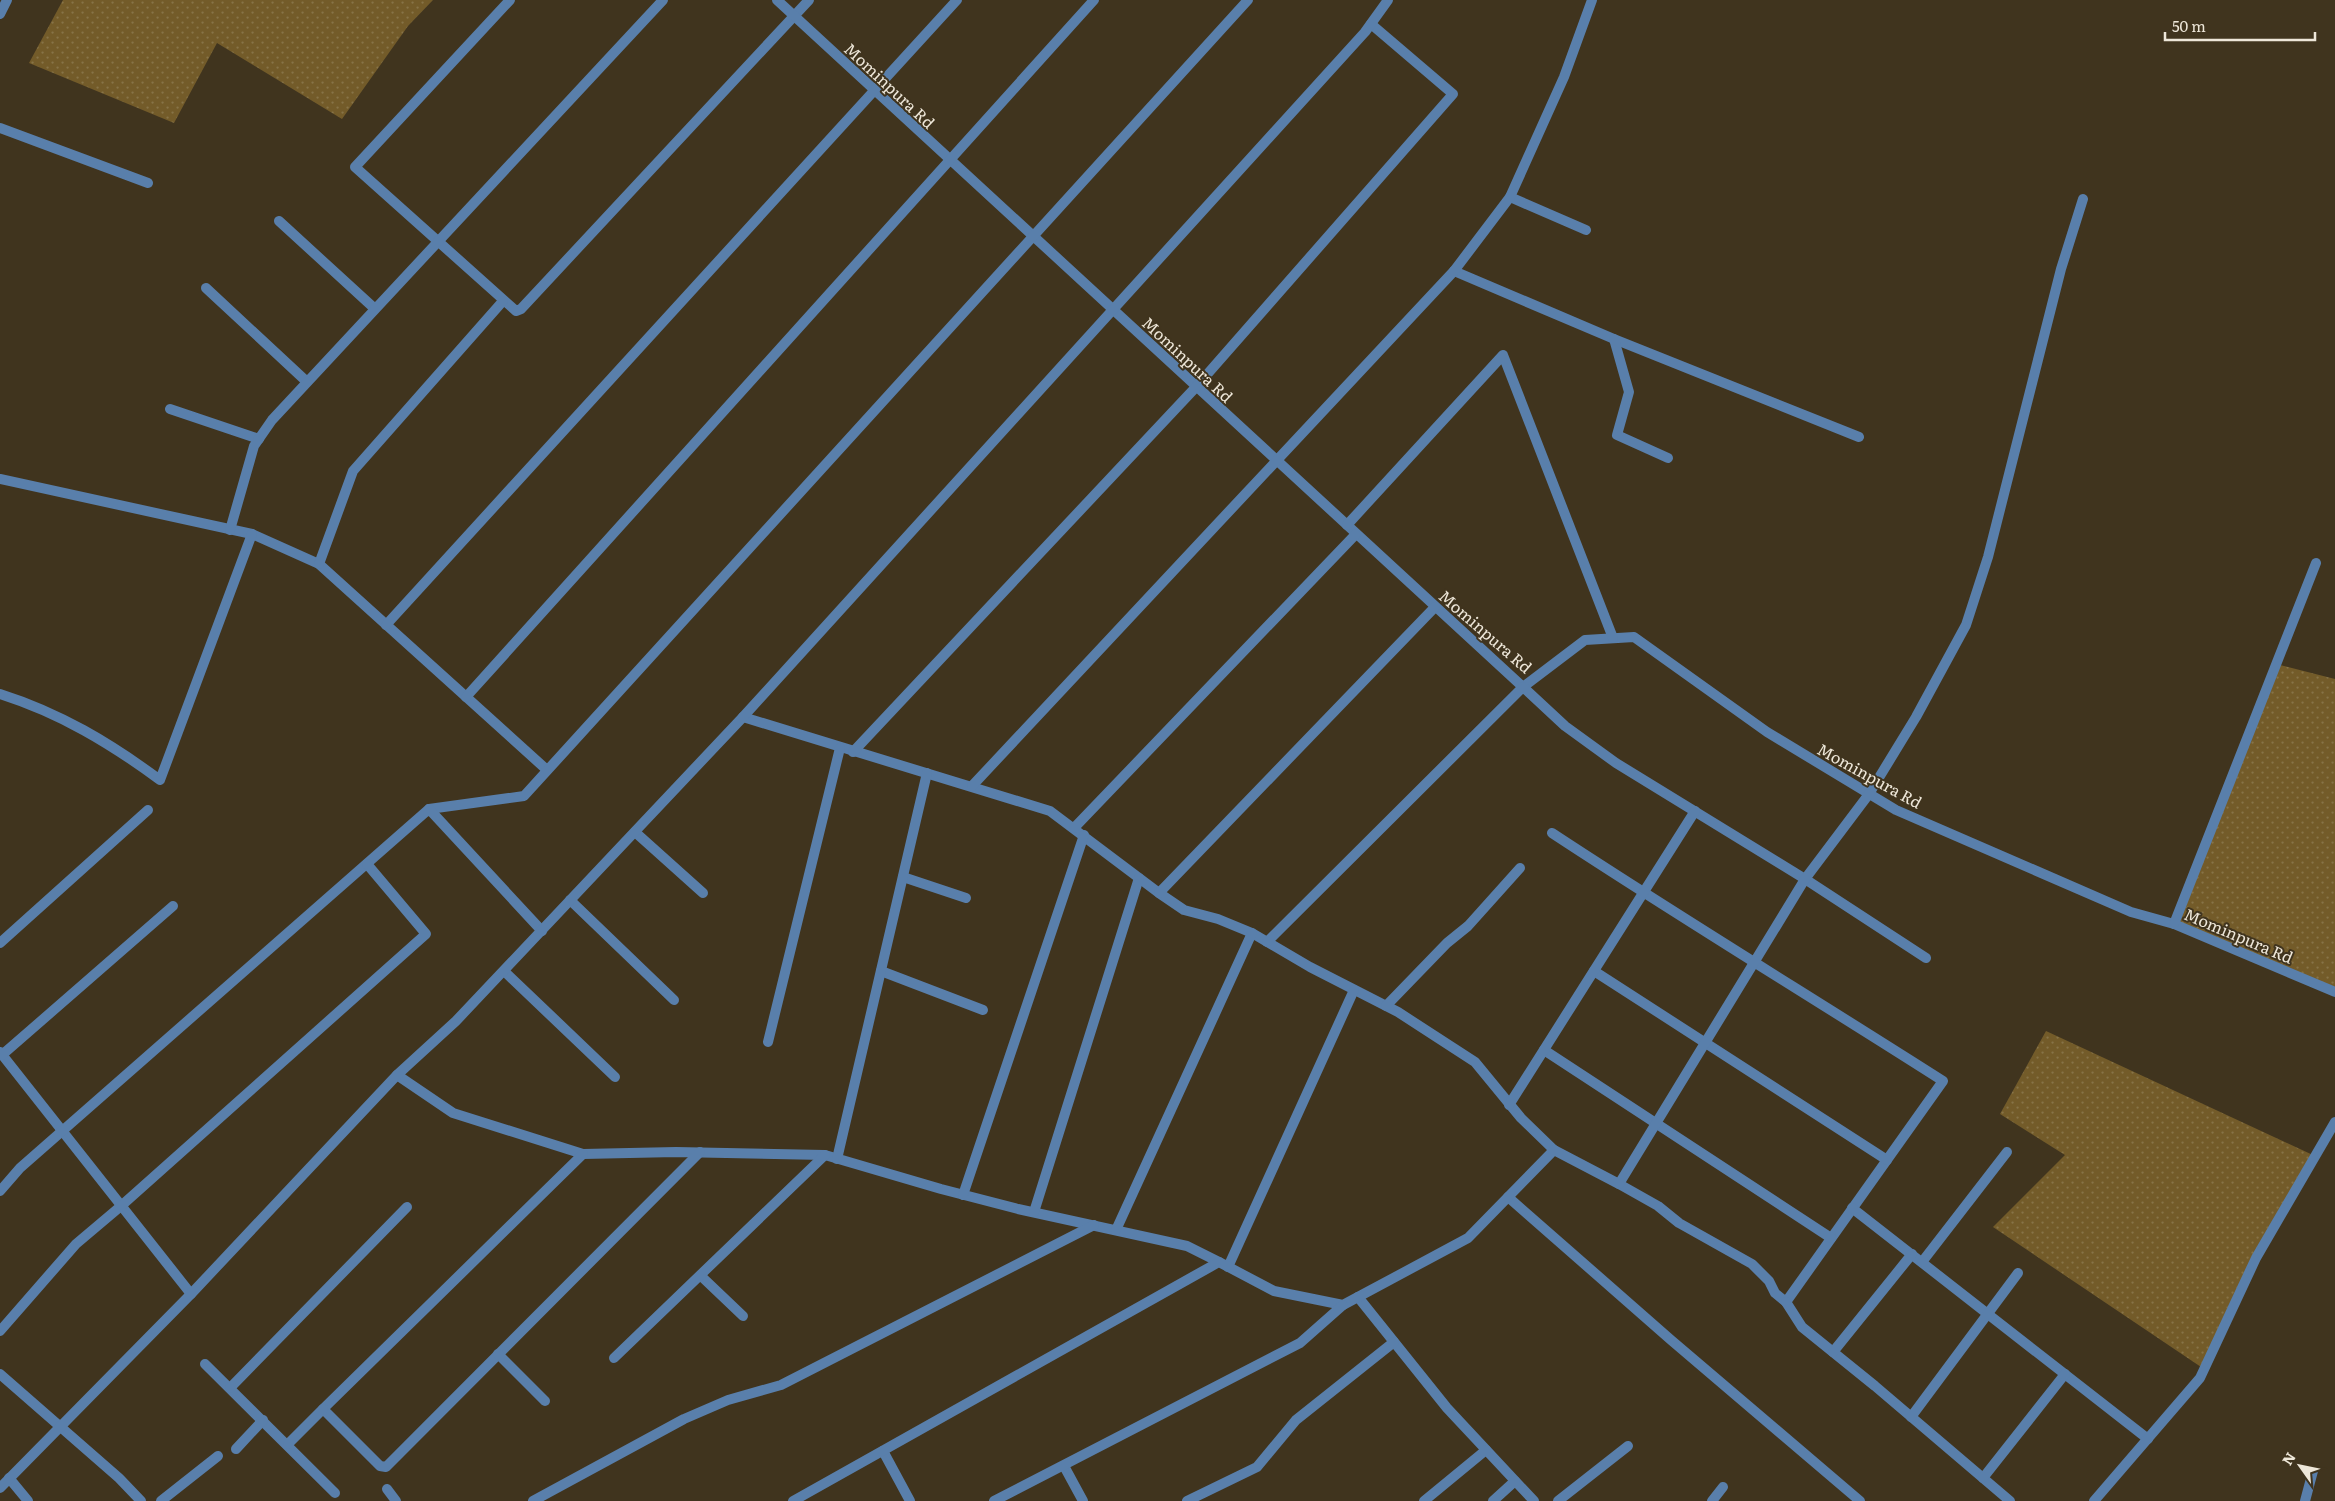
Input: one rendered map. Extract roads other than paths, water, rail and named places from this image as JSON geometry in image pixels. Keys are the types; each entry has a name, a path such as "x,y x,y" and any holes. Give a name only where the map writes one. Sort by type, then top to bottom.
{"street":[{"path":"0,14 7,0"},
{"path":"510,0 355,167 516,311 521,309 809,0"},
{"path":"230,530 254,446 272,420 306,380 663,0"},
{"name":"Mominpura Rd","path":"777,0 1196,388 1523,687 1585,640 1634,637 1767,732 1896,810 2132,912 2174,924 2335,992"},
{"path":"386,625 876,92 957,0"},
{"path":"466,697 1094,0"},
{"path":"0,1191 20,1168 430,809 524,796 1034,238 1248,0"},
{"path":"0,1488 191,1294 397,1075 456,1021 743,717 1371,24 1388,0"},
{"path":"972,786 1454,271 1510,197 1564,77 1592,0"},
{"path":"853,752 1196,388 1453,94 1371,24"},
{"path":"0,130 148,183"},
{"path":"1510,197 1586,230"},
{"path":"1619,1184 1806,879 1868,794 1916,717 1966,625 1988,557 2061,269 2083,199"},
{"path":"280,221 374,308"},
{"path":"1454,271 1859,437"},
{"path":"206,288 306,380"},
{"path":"319,564 353,471 503,301"},
{"path":"1614,338 1629,392 1617,435 1668,458"},
{"path":"1347,525 1503,356 1613,638"},
{"path":"170,409 259,438"},
{"path":"0,479 252,534 319,564 547,770"},
{"path":"0,694 38,706 91,732 160,780 252,534"},
{"path":"1074,828 1356,534"},
{"path":"2174,924 2316,563"},
{"path":"1159,893 1435,607"},
{"path":"1267,942 1523,687 1565,726 1616,763 1806,879 1926,958"},
{"path":"743,717 1050,811 1184,910 1218,919 1252,933 1386,1006 1475,1062 1509,1105 1554,1150 1658,1206 1679,1223 1752,1264 1769,1281 1775,1293 1786,1302 1802,1327 2010,1501"},
{"path":"768,1042 840,748"},
{"path":"837,1159 927,773"},
{"path":"430,809 542,930"},
{"path":"0,943 148,810"},
{"path":"1509,1105 1695,811"},
{"path":"635,832 703,893"},
{"path":"1552,833 1943,1081 1786,1302"},
{"path":"963,1195 1084,835"},
{"path":"0,1331 76,1244 426,934 367,864"},
{"path":"1386,1006 1447,943 1468,926 1520,868"},
{"path":"903,877 966,898"},
{"path":"1034,1212 1140,878"},
{"path":"570,900 674,1000"},
{"path":"173,906 1,1053 191,1294"},
{"path":"1116,1230 1252,933"},
{"path":"504,971 615,1077"},
{"path":"881,971 983,1010"},
{"path":"1594,971 1887,1160"},
{"path":"793,1501 1224,1265 1354,990"},
{"path":"1544,1050 1831,1238"},
{"path":"397,1075 453,1113 583,1154 700,1152 825,1155 963,1195 1187,1246 1274,1291 1343,1305"},
{"path":"2095,1501 2200,1378 2256,1258 2335,1122"},
{"path":"994,1501 1300,1343 1343,1305 1468,1238 1554,1150"},
{"path":"323,1409 380,1466 386,1467 700,1152"},
{"path":"1922,1262 2007,1152"},
{"path":"288,1444 583,1154"},
{"path":"614,1358 825,1155"},
{"path":"1508,1197 1670,1340 1860,1501"},
{"path":"230,1388 407,1207"},
{"path":"1852,1208 2148,1439"},
{"path":"533,1501 684,1419 728,1400 781,1385 1094,1225"},
{"path":"1833,1352 1912,1254"},
{"path":"1911,1417 2018,1273"},
{"path":"701,1276 744,1316"},
{"path":"1358,1297 1447,1408 1534,1501"},
{"path":"1187,1501 1257,1467 1296,1420 1394,1342"},
{"path":"498,1354 545,1401"},
{"path":"205,1364 264,1420 335,1494"},
{"path":"0,1374 119,1478 141,1501"},
{"path":"1983,1478 2066,1374"},
{"path":"236,1449 264,1420"},
{"path":"1558,1501 1628,1446"},
{"path":"1424,1501 1486,1450"},
{"path":"883,1451 910,1501"},
{"path":"160,1501 218,1456"},
{"path":"1064,1466 1083,1501"},
{"path":"2305,1501 2313,1471"},
{"path":"9,1478 28,1501"},
{"path":"1493,1501 1515,1481"},
{"path":"1712,1501 1723,1487"},
{"path":"387,1489 396,1501"}]}
